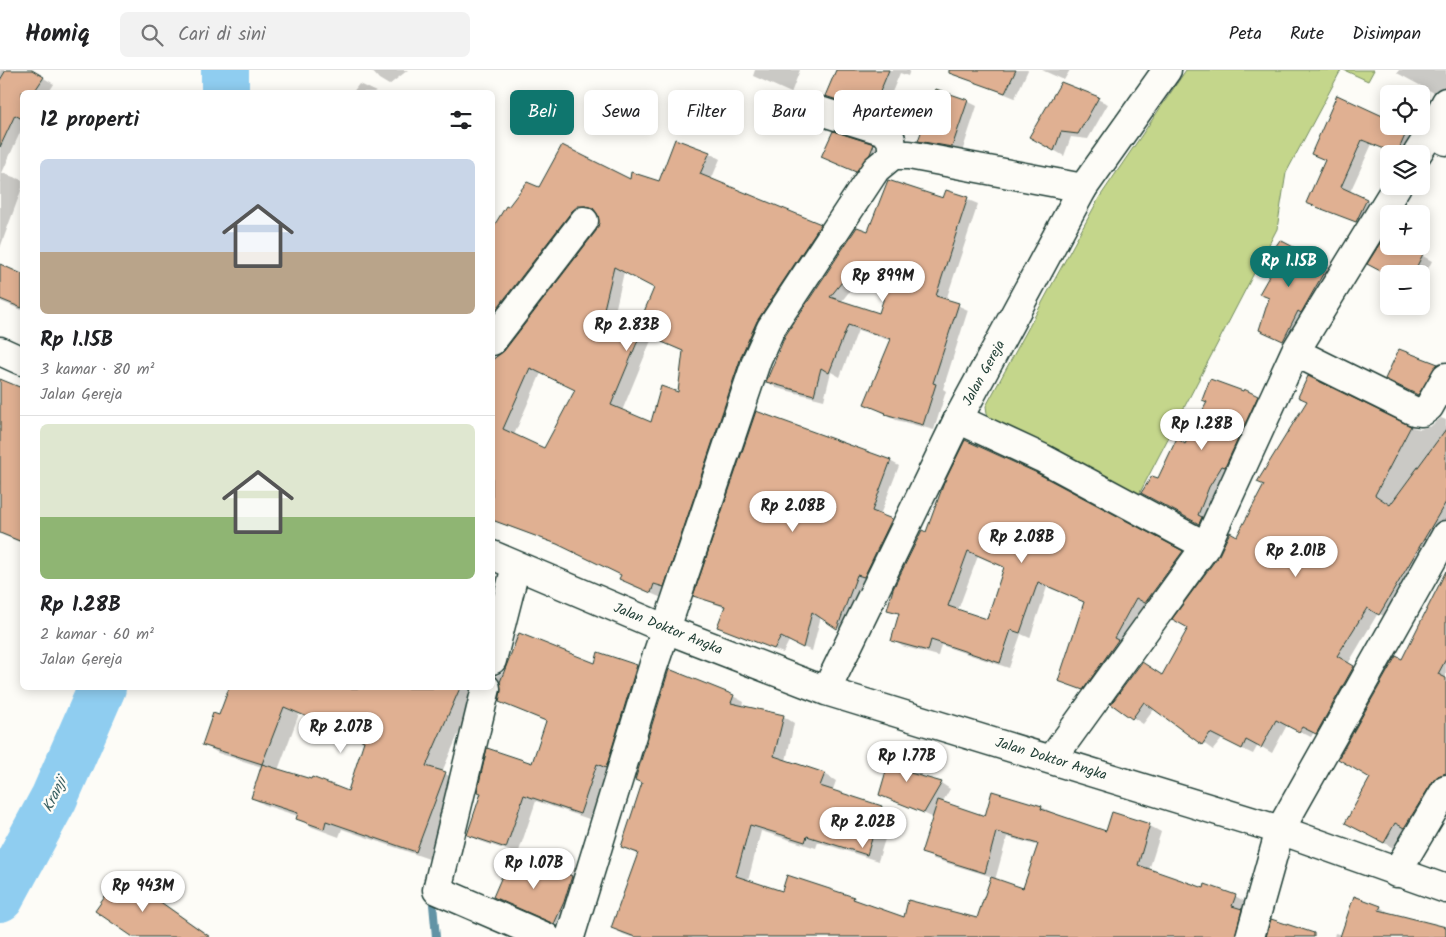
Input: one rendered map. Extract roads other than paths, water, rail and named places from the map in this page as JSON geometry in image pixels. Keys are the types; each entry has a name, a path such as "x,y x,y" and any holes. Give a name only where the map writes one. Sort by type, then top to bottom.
{"street":[{"name":"Jalan Gereja","path":"826,691 958,420 1083,188 1167,70"},
{"path":"1431,142 1446,102"},
{"path":"824,112 884,131 891,139 893,155"},
{"path":"570,937 666,629 757,359 771,328 876,169 893,155 909,155 1083,188"},
{"path":"1052,759 1206,546 1295,352 1392,195"},
{"path":"495,337 584,221"},
{"path":"0,351 20,360"},
{"path":"1295,352 1414,411 1422,412 1429,407 1446,377"},
{"path":"958,420 1042,458 1206,546"},
{"path":"1250,937 1280,830 1446,535"},
{"path":"495,635 504,560"},
{"name":"Jalan Doktor Angka","path":"504,560 666,629 826,691 1280,830 1396,873 1446,889"},
{"path":"486,690 437,890 546,937"},
{"path":"1396,873 1446,789"}],"waterway":[{"name":"Kranji","path":"225,70 225,90"},
{"name":"Kranji","path":"0,898 54,798 101,690"},
{"path":"432,894 436,937"}]}
